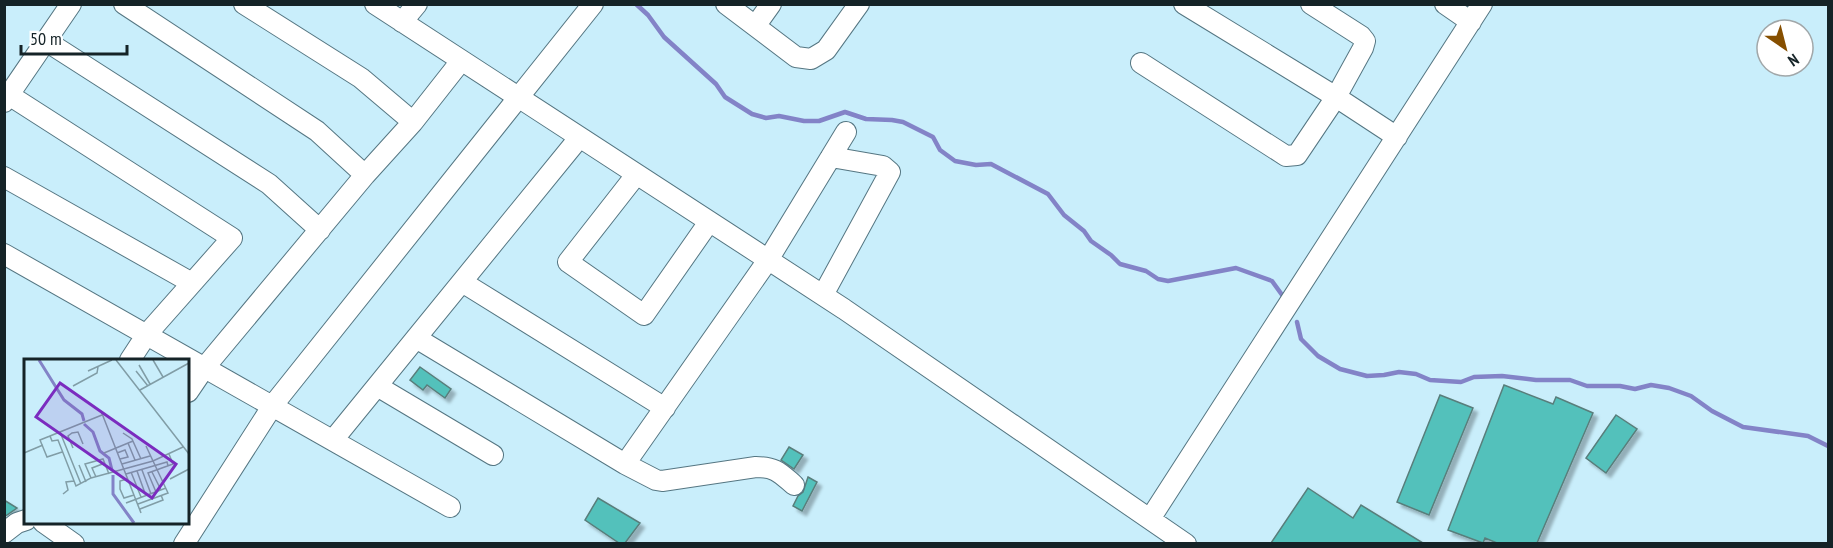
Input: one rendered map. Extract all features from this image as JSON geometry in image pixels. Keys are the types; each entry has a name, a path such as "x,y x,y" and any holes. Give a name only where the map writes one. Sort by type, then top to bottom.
{"street":[{"path":"71,4 7,99 232,238 147,334 131,359"},
{"path":"124,4 317,131 365,176"},
{"path":"244,4 361,78 413,122"},
{"path":"375,4 823,295 1186,543"},
{"path":"402,22 417,4"},
{"path":"184,543 273,405 593,4"},
{"path":"726,4 796,57 811,59 826,50 860,4"},
{"path":"756,25 771,4"},
{"path":"1184,4 1397,137"},
{"path":"1141,63 1286,156 1297,155 1336,98 1364,48 1365,42 1361,36 1311,4"},
{"path":"1445,4 1471,22"},
{"path":"1150,519 1482,4"},
{"path":"46,41 269,184 320,230"},
{"path":"189,391 205,367 413,122 461,61"},
{"path":"626,464 768,260 846,132"},
{"path":"333,440 579,138"},
{"path":"823,295 890,172 884,166 831,157"},
{"path":"636,174 568,262 645,315 709,222"},
{"path":"4,177 192,283"},
{"path":"4,254 450,507"},
{"path":"462,282 665,408"},
{"path":"416,338 656,480 769,467 795,485"},
{"path":"377,386 493,455"},
{"path":"4,533 24,520"},
{"path":"46,524 74,543"}],"building":[{"path":"420,367 451,389 445,398 427,385 423,390 410,380"},
{"path":"1504,385 1553,404 1556,397 1593,413 1537,543 1497,543 1485,538 1483,543 1448,530"},
{"path":"1440,395 1473,408 1429,515 1397,502"},
{"path":"1616,415 1637,429 1606,473 1586,458"},
{"path":"789,447 803,455 794,469 781,460"},
{"path":"808,477 817,482 802,511 793,506 803,492"},
{"path":"1308,488 1353,518 1361,505 1423,543 1271,543"},
{"path":"598,498 640,523 625,543 619,543 585,520"},
{"path":"4,500 17,508 4,517"}],"waterway":[{"path":"636,4 648,15 664,37 716,84 725,97 752,114 766,118 779,116 804,121 819,121 845,112 866,119 903,122 933,137 940,150 955,161 976,165 991,164 1048,194 1064,215 1120,264 1146,271 1158,279 1168,281 1236,268 1272,281 1285,299"},
{"path":"1297,322 1301,339 1318,356 1340,369 1367,376 1399,372 1416,374 1430,380 1461,382 1474,377 1502,376 1536,380 1570,380 1587,386 1620,386 1635,389 1651,385 1669,388 1691,396 1712,411 1743,427 1808,436 1828,446"}]}
